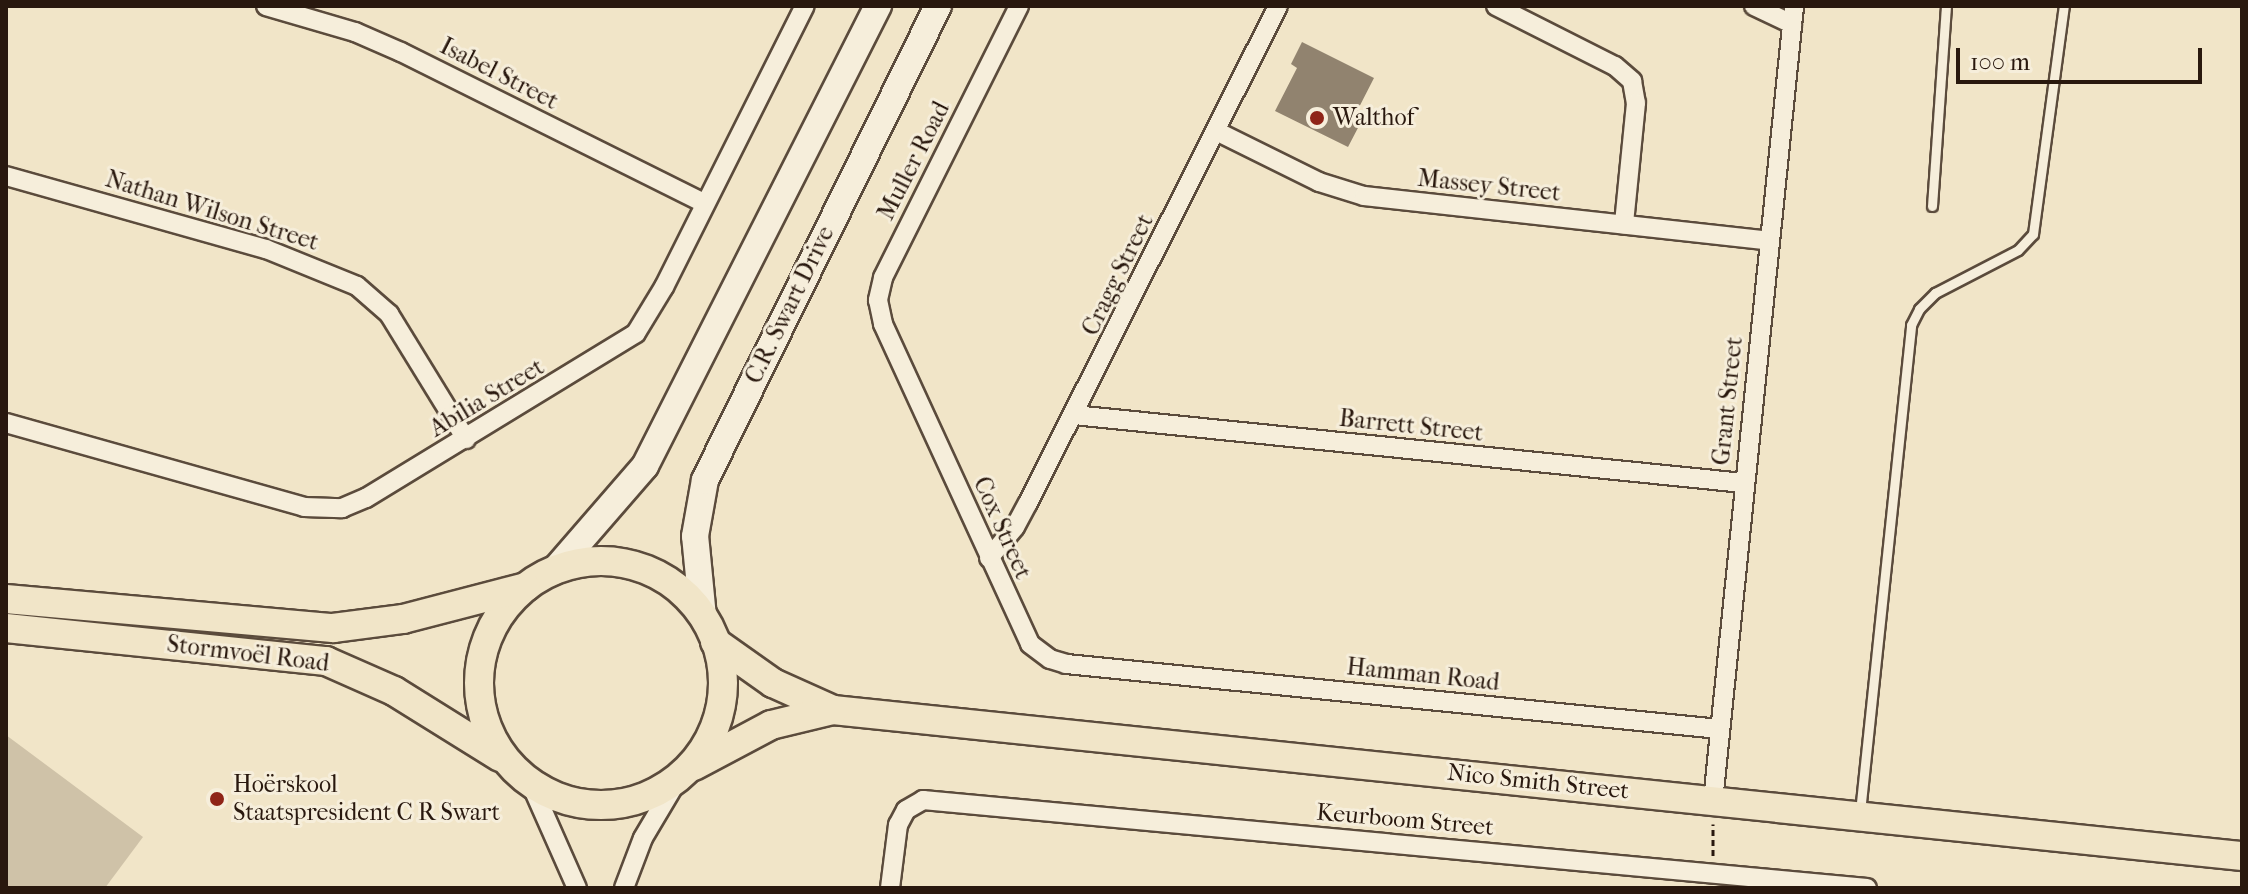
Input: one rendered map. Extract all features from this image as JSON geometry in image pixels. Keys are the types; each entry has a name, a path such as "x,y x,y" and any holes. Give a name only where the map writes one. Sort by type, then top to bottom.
{"main road":[{"path":"554,571 645,466 878,6"},
{"name":"C.R. Swart Drive","path":"709,630 695,536 705,480 938,6"},
{"name":"Stormvoël Road","path":"6,599 333,628 403,619 526,587 554,571 596,561 634,566 678,589 709,630 723,676 720,711 707,743 683,772 650,795 609,804 572,801 521,773 459,728 394,691 326,661 6,628"},
{"name":"Stormvoël Road","path":"521,773 494,741 484,718 480,670 494,624 526,587"},
{"name":"Nico Smith Street","path":"709,630 773,683 833,710 2242,856"},
{"name":"Nico Smith Street","path":"683,772 771,725 833,710"}],"street":[{"name":"Isabel Street","path":"266,6 355,32 401,52 704,203"},
{"name":"Muller Road","path":"891,342 878,309 883,278 1019,6"},
{"name":"Cragg Street","path":"989,558 1015,527 1074,415 1278,6"},
{"path":"1496,6 1615,66 1632,81 1636,103 1624,224"},
{"path":"1754,6 1793,15"},
{"name":"Abilia Street","path":"6,423 317,509 353,504 466,439 636,333 659,298 798,8"},
{"name":"Grant Street","path":"1713,801 1793,15"},
{"name":"Massey Street","path":"1216,131 1295,171 1364,196 1769,241"},
{"name":"Nathan Wilson Street","path":"6,176 266,249 357,286 394,320 466,439"},
{"name":"Cox Street","path":"891,342 1021,629 1038,652 1066,664 1122,668"},
{"name":"Barrett Street","path":"1074,415 1743,483"},
{"name":"Hamman Road","path":"1122,668 1720,729"},
{"path":"624,888 643,838 683,772"},
{"path":"521,773 577,888"},
{"name":"Keurboom Street","path":"890,888 902,816 923,800 1713,880 1867,888"}],"lane":[{"path":"1932,206 1946,6"},
{"path":"1859,815 1911,325 1919,309 1935,293 2018,250 2033,234 2064,6"}],"path":[{"path":"1713,801 1713,880"}],"shaded area":[{"path":"6,735 143,837 105,888 6,888"}],"building":[{"path":"1302,42 1374,78 1352,121 1360,124 1348,147 1275,111 1297,68 1291,64"}],"place":[{"name":"Walthof","path":"1317,118"},
{"name":"Hoërskool Staatspresident C R Swart","path":"217,799"}]}
